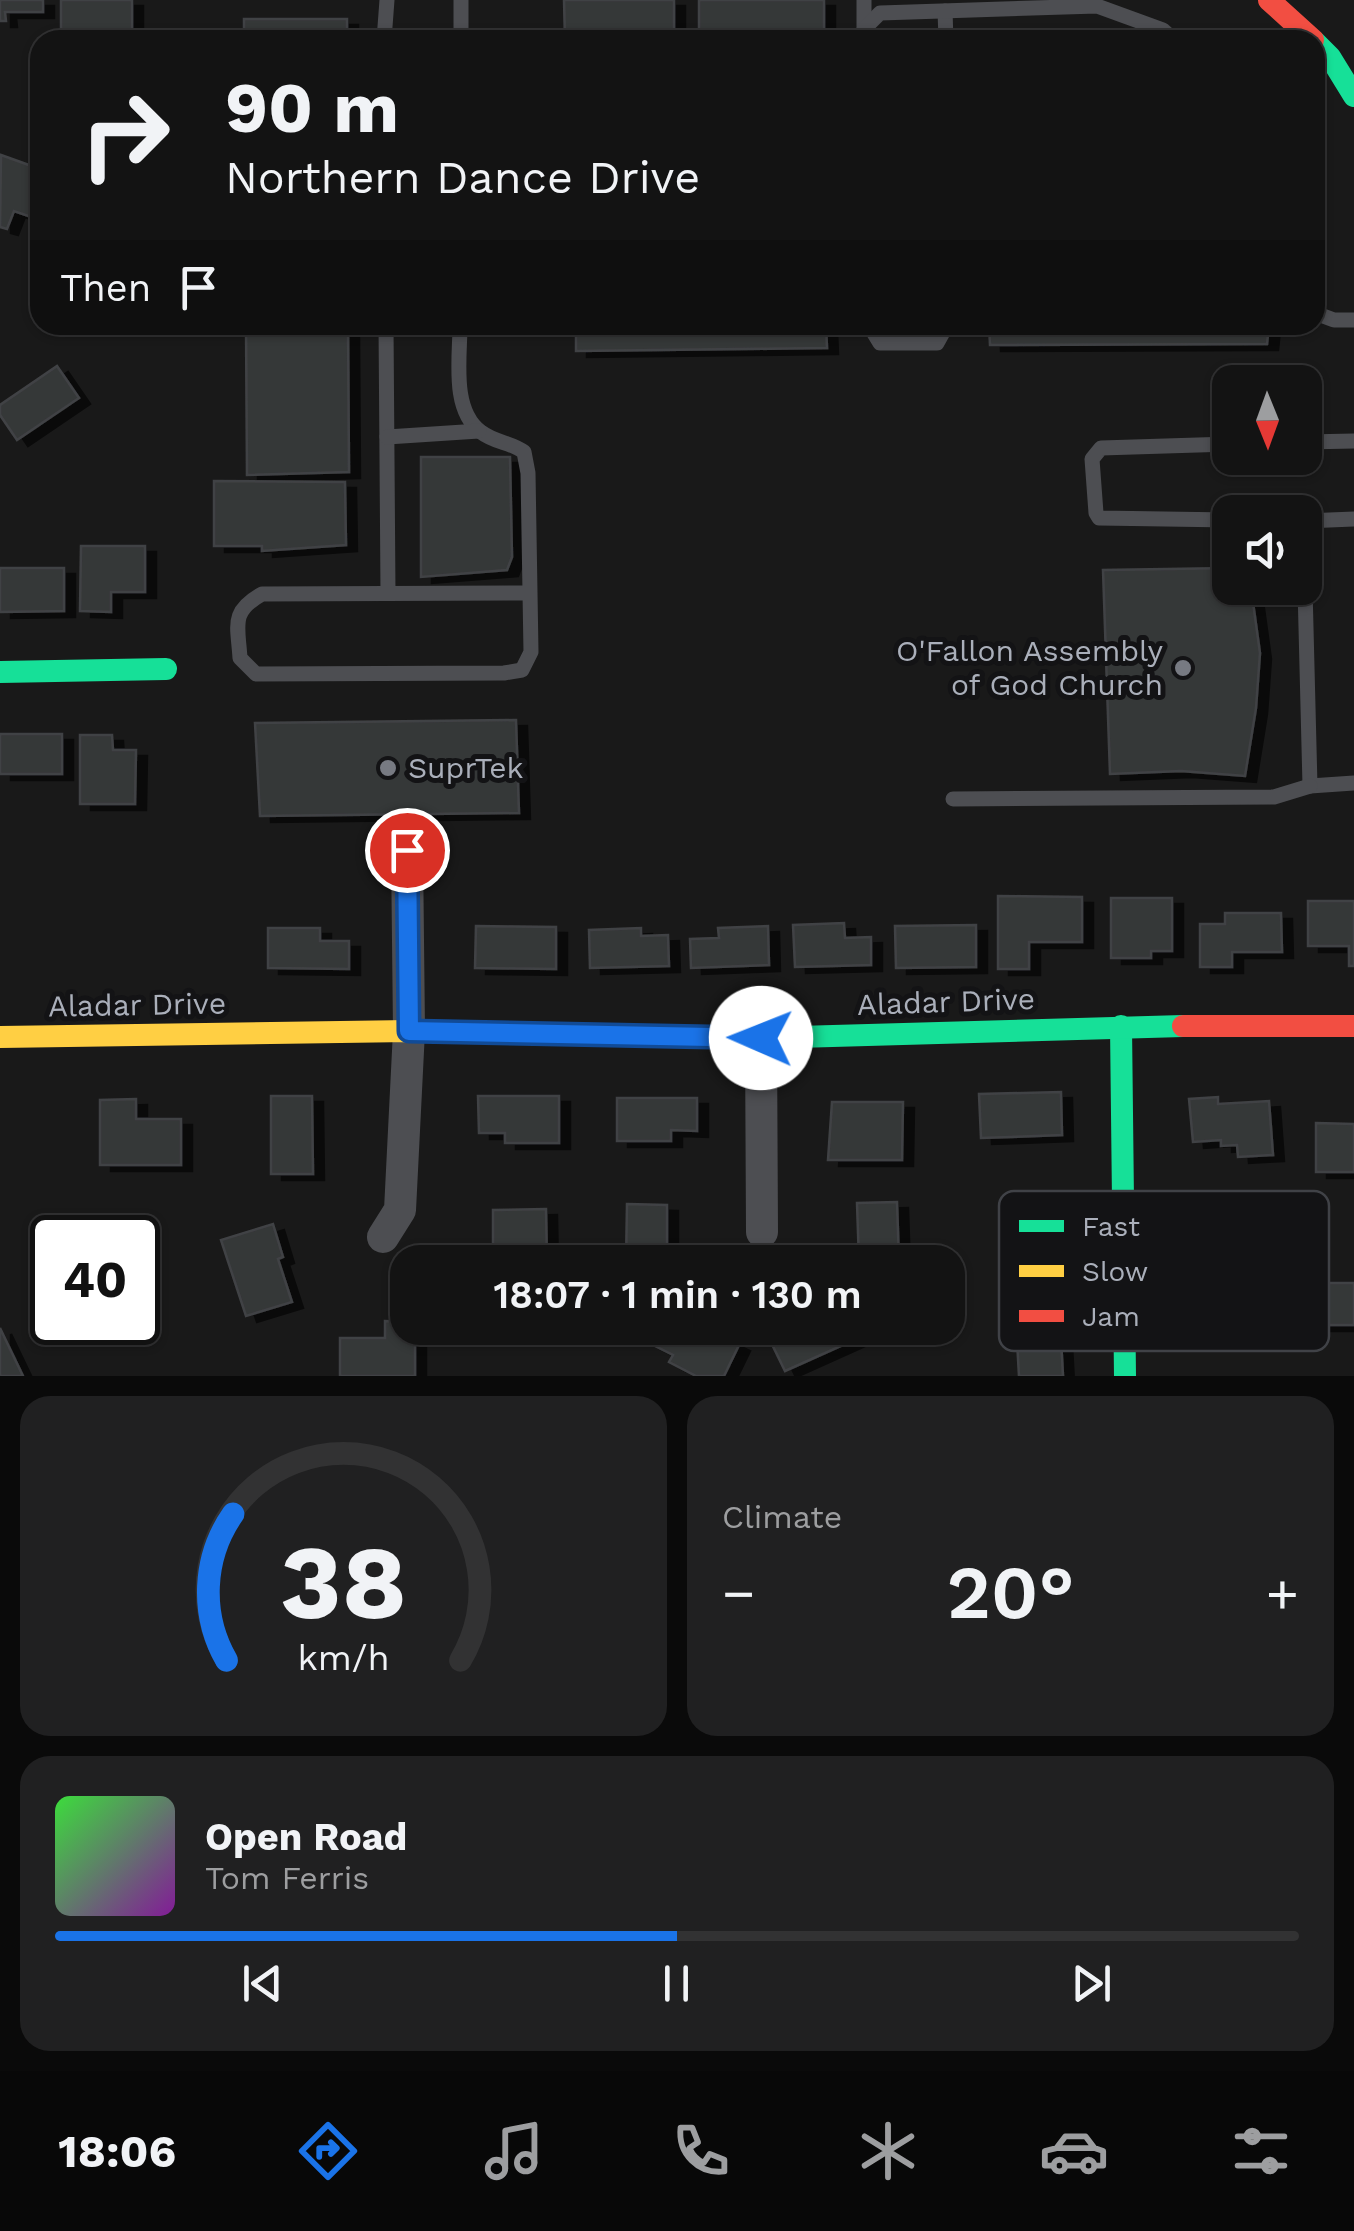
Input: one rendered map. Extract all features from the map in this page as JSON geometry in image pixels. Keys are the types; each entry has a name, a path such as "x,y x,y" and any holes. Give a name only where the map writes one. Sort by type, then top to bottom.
{"street":[{"path":"1269,0 1302,30"},
{"path":"1325,52 1354,96"},
{"path":"0,672 166,669"},
{"path":"383,1237 400,1210 409,1031 407,850"},
{"path":"1121,1026 1123,1191"},
{"name":"Aladar Drive","path":"0,1037 409,1031 761,1038 1121,1026 1354,1026"},
{"path":"761,1038 762,1232"},
{"path":"1125,1351 1125,1376"}],"lane":[{"path":"384,30 386,0"},
{"path":"460,0 460,30"},
{"path":"864,0 864,30"},
{"path":"868,30 880,13 1097,6 1163,30"},
{"path":"945,11 946,30"},
{"path":"1140,30 1141,22"},
{"path":"1325,317 1354,320"},
{"path":"386,335 388,594"},
{"path":"460,335 460,391 467,415 479,431 524,452 528,473 531,652 522,670 504,674 256,674 240,658 238,616 244,604 262,594 530,593"},
{"path":"875,335 880,344 937,344 941,335"},
{"path":"387,437 479,431"},
{"path":"1322,442 1354,441"},
{"path":"1212,445 1101,448 1092,459 1099,518 1212,520"},
{"path":"1322,520 1354,520"},
{"path":"1305,605 1310,786"},
{"path":"953,799 1274,797 1310,786 1354,784"}],"building":[{"path":"0,0 43,0 43,12 5,12 6,21 0,21"},
{"path":"61,0 132,0 132,30 61,30"},
{"path":"564,0 674,0 674,30 565,30"},
{"path":"699,0 824,0 824,30 699,30"},
{"path":"244,19 347,19 347,30 244,30"},
{"path":"1,155 30,165 30,217 14,211 7,229 0,227"},
{"path":"246,335 348,335 349,472 247,475"},
{"path":"576,335 826,335 827,348 576,351"},
{"path":"990,335 1268,335 1267,344 990,345"},
{"path":"57,366 79,398 17,440 0,415 0,405"},
{"path":"421,457 510,457 512,557 507,570 421,577"},
{"path":"214,481 345,482 346,545 262,551 262,546 214,546"},
{"path":"81,546 145,546 145,592 111,592 111,612 80,611"},
{"path":"0,568 64,568 64,611 0,612"},
{"name":"O'Fallon Assembly of God Church","path":"1212,568 1212,605 1253,605 1260,653 1245,776 1181,771 1110,774 1103,570"},
{"name":"SuprTek","path":"516,720 519,813 260,816 255,723"},
{"path":"0,734 62,734 62,774 0,774"},
{"path":"80,735 112,735 113,750 136,750 135,804 80,804"},
{"path":"998,896 1082,897 1082,942 1029,942 1029,969 998,969"},
{"path":"1111,898 1172,898 1172,951 1151,951 1151,958 1111,958"},
{"path":"1308,901 1354,901 1354,966 1349,966 1349,946 1308,946"},
{"path":"1225,913 1281,913 1282,952 1232,952 1232,967 1200,967 1200,924 1225,924"},
{"path":"844,923 845,938 871,937 871,965 795,967 793,925"},
{"path":"976,925 976,967 896,968 895,926"},
{"path":"476,926 556,927 556,969 475,968"},
{"path":"768,926 769,965 691,968 690,939 719,938 718,928"},
{"path":"268,928 320,928 320,941 349,941 349,969 268,968"},
{"path":"641,928 641,936 668,935 669,966 590,968 589,930"},
{"path":"1061,1092 1062,1135 981,1138 979,1094"},
{"path":"271,1096 312,1096 313,1174 271,1174"},
{"path":"478,1096 559,1096 559,1143 505,1143 505,1133 479,1133"},
{"path":"1218,1097 1218,1104 1269,1101 1273,1155 1238,1157 1237,1145 1221,1146 1221,1140 1193,1142 1189,1099"},
{"path":"617,1098 697,1098 697,1131 671,1130 671,1141 617,1141"},
{"path":"136,1099 136,1119 181,1119 181,1165 100,1165 100,1100"},
{"path":"832,1102 903,1102 902,1160 828,1160"},
{"path":"1316,1123 1354,1124 1354,1172 1316,1172"},
{"path":"897,1202 898,1245 858,1245 857,1203"},
{"path":"627,1204 667,1205 667,1245 626,1245"},
{"path":"546,1209 547,1245 493,1245 493,1210"},
{"path":"273,1224 283,1257 278,1259 292,1302 246,1316 221,1240"},
{"path":"1329,1283 1354,1283 1354,1325 1329,1325"},
{"path":"385,1321 390,1321 390,1345 415,1345 415,1376 340,1376 340,1338 385,1338"},
{"path":"0,1328 23,1376 0,1376"},
{"path":"653,1345 739,1345 724,1376 696,1376 669,1362 673,1355"},
{"path":"772,1345 843,1345 785,1371"},
{"path":"1018,1351 1062,1351 1063,1376 1019,1376"}],"traffic: fast":[{"path":"1325,52 1354,96"},
{"path":"0,672 166,669"},
{"path":"1121,1026 1123,1191"},
{"path":"565,1034 761,1038 1183,1026"},
{"path":"1125,1351 1125,1376"}],"traffic: slow":[{"path":"0,1037 409,1031 565,1034"}],"traffic: jam":[{"path":"1269,0 1302,30"},
{"path":"1183,1026 1354,1026"}],"place":[{"name":"O'Fallon Assembly of God Church","path":"1183,668"},
{"name":"SuprTek","path":"388,768"}],"route":[{"path":"407,850 409,1031 761,1038"}]}
